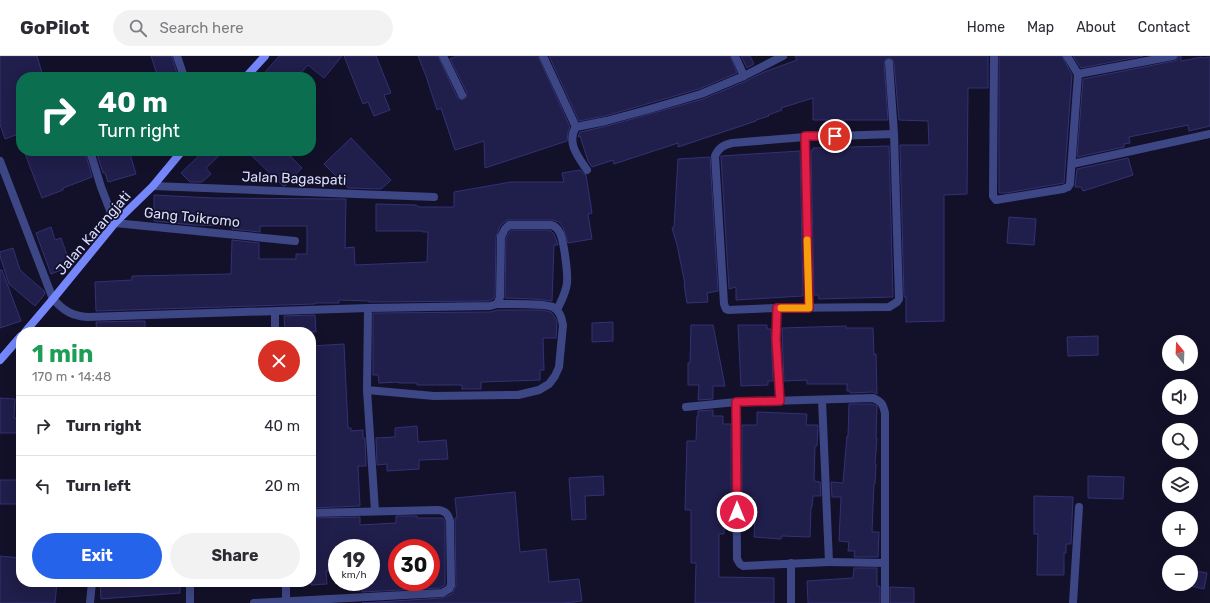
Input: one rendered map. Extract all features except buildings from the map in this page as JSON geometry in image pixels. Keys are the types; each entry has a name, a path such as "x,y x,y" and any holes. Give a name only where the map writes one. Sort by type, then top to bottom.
{"street":[{"path":"177,56 182,72"},
{"path":"251,72 265,56"},
{"path":"443,56 462,95"},
{"path":"543,56 576,126"},
{"path":"735,56 744,76"},
{"path":"587,170 574,148 572,132 576,126 606,121 701,94 744,76 783,56"},
{"path":"994,56 993,196 996,200 1063,189 1068,187 1070,184 1078,74 1067,56"},
{"path":"1078,74 1173,56"},
{"path":"889,63 894,134 899,299 889,307 726,309 724,304 716,156 718,150 721,147 732,143 805,136 894,134"},
{"path":"1072,164 1210,134"},
{"path":"805,136 809,308"},
{"path":"91,156 100,188 115,223"},
{"name":"Jalan Karangjati","path":"28,327 115,223 153,186 178,156"},
{"path":"0,161 53,299 59,306 78,316 88,317 368,308 490,306 496,304 552,306 557,310 563,319 559,367 549,384 540,390 518,395 434,396 367,390"},
{"name":"Jalan Bagaspati","path":"153,186 434,197"},
{"name":"Gang Toikromo","path":"115,223 295,241"},
{"path":"496,304 500,298 501,237 505,229 510,225 551,225 556,227 561,235 567,271 565,291 557,310"},
{"path":"368,308 367,390 375,511"},
{"path":"777,308 776,339 780,401"},
{"path":"274,312 275,327"},
{"path":"0,360 16,342"},
{"path":"686,407 736,402 873,398 880,401 883,405 885,413 885,603"},
{"path":"822,400 829,562"},
{"path":"736,402 737,559 740,564 743,566 829,562 885,564"},
{"path":"1073,603 1079,507"},
{"path":"254,603 442,593 449,589 451,585 450,521 446,512 438,510 316,512"},
{"path":"791,563 791,603"},
{"path":"90,603 92,587"},
{"path":"190,587 190,603"},
{"path":"286,587 286,602"}],"slow traffic":[{"path":"781,308 809,308 807,240"}],"route":[{"path":"737,512 736,402 780,401 776,339 777,308 809,308 805,136 835,136"}]}
